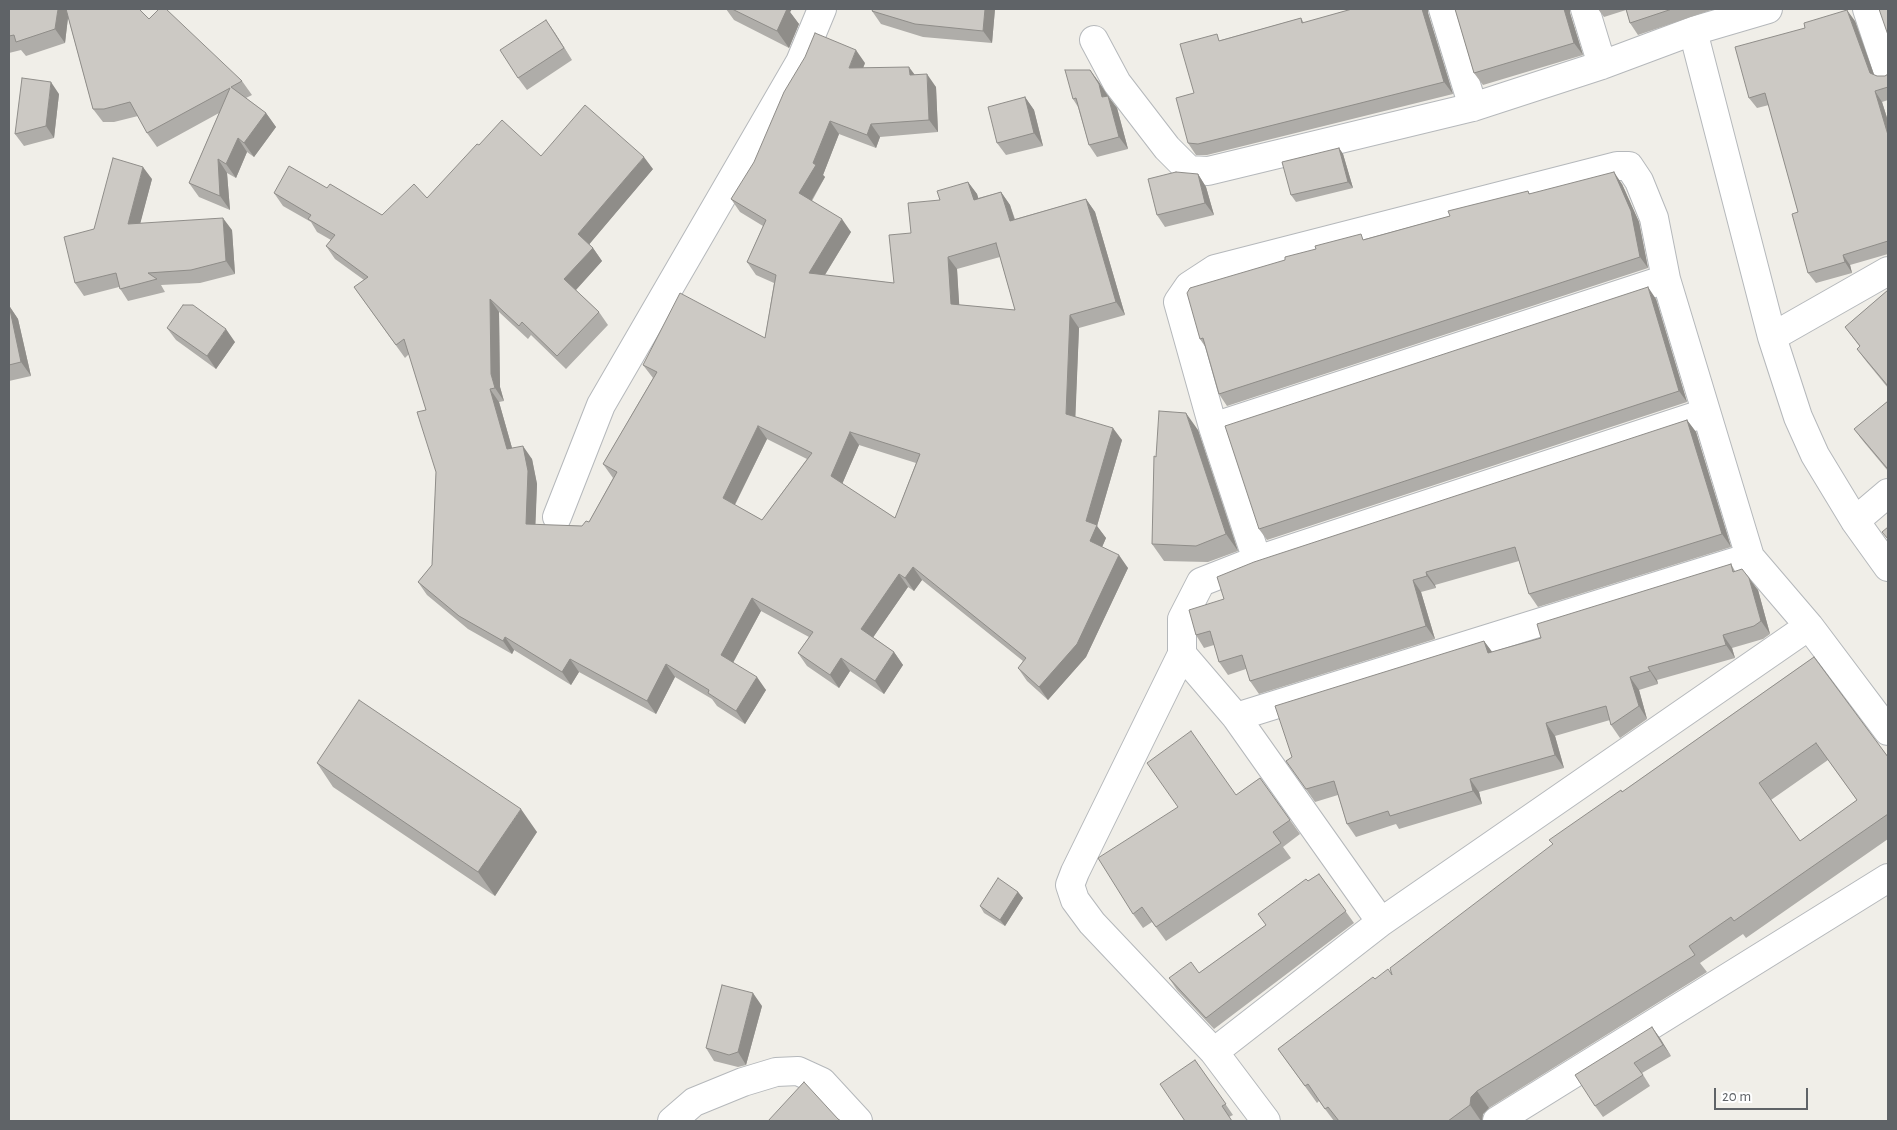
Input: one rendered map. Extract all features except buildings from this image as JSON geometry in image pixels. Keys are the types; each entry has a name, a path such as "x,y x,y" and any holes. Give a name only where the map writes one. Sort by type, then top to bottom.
{"street":[{"path":"556,517 601,405 800,62 822,9"},
{"path":"1443,9 1473,107"},
{"path":"1585,9 1602,65"},
{"path":"1094,40 1117,83 1167,148 1190,170 1208,171 1473,107 1602,65 1692,31 1725,15 1768,9"},
{"path":"1867,9 1888,72"},
{"path":"1692,31 1772,337 1798,418 1815,455 1855,521 1888,567"},
{"path":"1257,560 1213,427 1178,302 1189,286 1214,269 1617,166 1629,166 1640,181 1654,218 1666,279 1750,557 1809,626 1888,732"},
{"path":"1772,337 1888,271"},
{"path":"1213,427 1666,279"},
{"path":"1266,1121 1214,1052 1092,922 1075,900 1070,885 1182,654 1182,619 1201,582 1257,560 1705,413"},
{"path":"1855,521 1888,492"},
{"path":"1236,717 1750,557"},
{"path":"1214,1052 1381,922 1809,626"},
{"path":"1182,654 1236,717 1381,922"},
{"path":"1497,1121 1888,878"},
{"path":"672,1121 694,1102 743,1082 776,1072 798,1071 822,1082 858,1121"}]}
